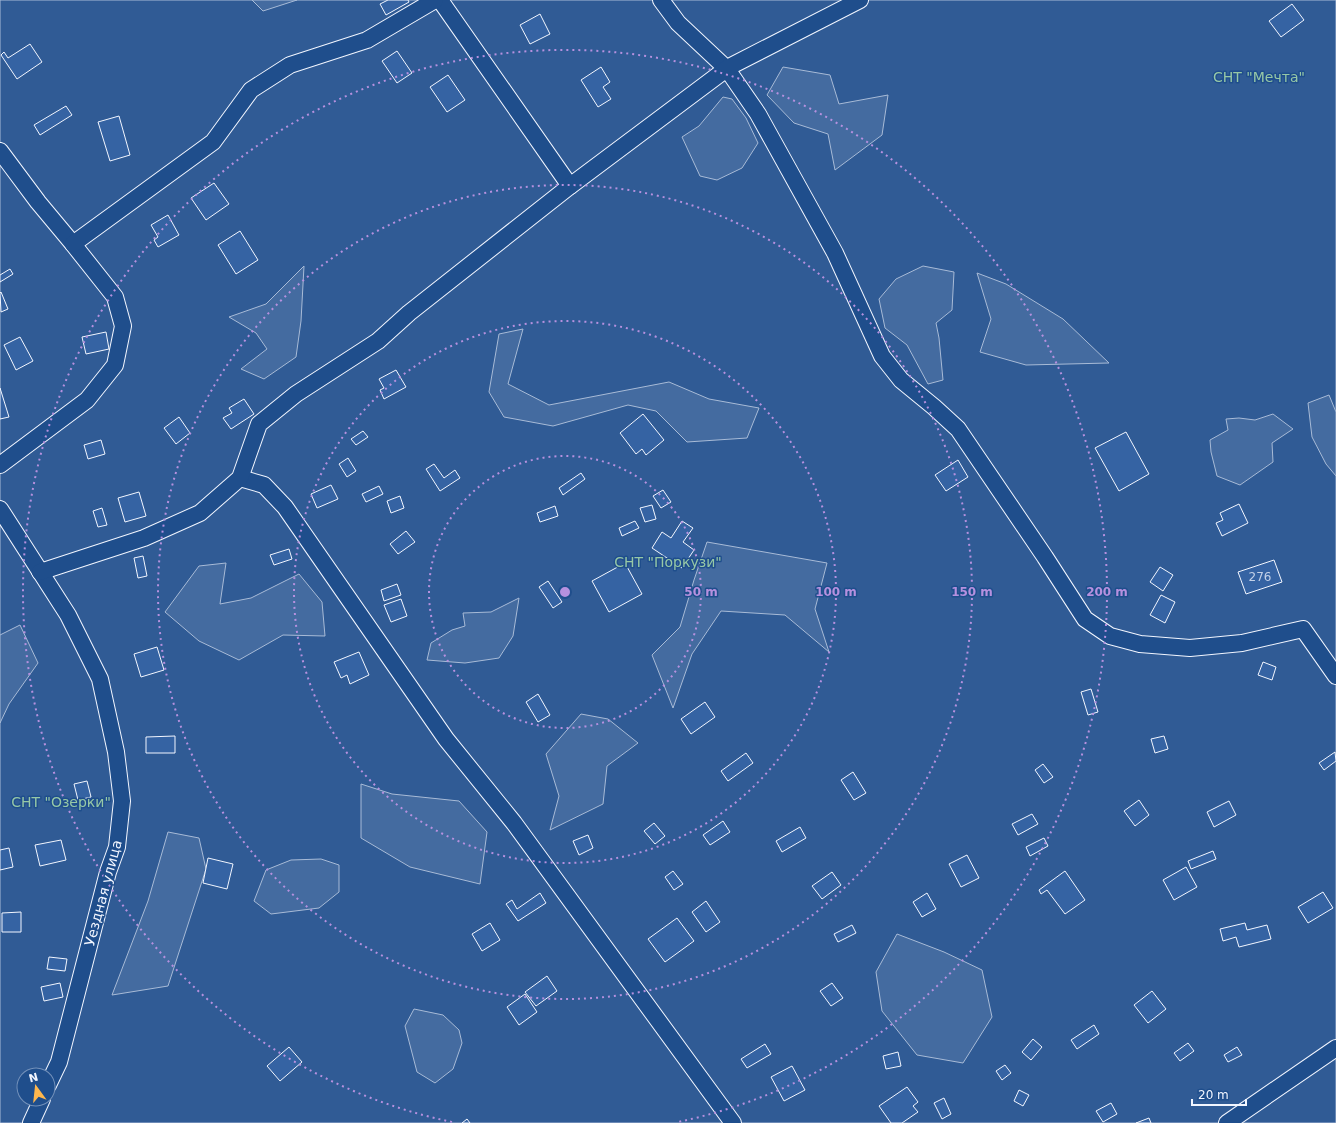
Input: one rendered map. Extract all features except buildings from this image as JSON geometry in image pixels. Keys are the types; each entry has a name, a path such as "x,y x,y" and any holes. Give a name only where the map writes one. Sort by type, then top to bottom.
{"street":[{"path":"73,244 213,142 251,90 290,65 367,40 435,0"},
{"path":"440,0 570,186"},
{"path":"661,0 678,22 726,69 758,114 831,246 882,356 901,380 958,429 1085,619 1110,636 1140,644 1190,648 1242,643 1303,629 1336,676"},
{"path":"40,572 144,538 200,513 240,478 259,424 296,394 378,341 408,314 570,186 726,69 860,0"},
{"path":"0,151 38,202 116,297 123,326 115,365 86,400 0,464"},
{"path":"240,478 264,485 286,506 446,739 514,823 733,1123"},
{"name":"Уездная улица","path":"0,509 68,615 100,679 116,752 122,801 117,847 108,872 59,1062 56,1068"},
{"path":"1227,1123 1336,1048"},
{"path":"31,1123 38,1107"}],"shaded area":[{"name":"СНТ \"Поркузи\"","path":"0,0 1336,0 1336,1123 0,1123"},
{"path":"252,0 297,0 263,11"},
{"path":"783,67 830,75 839,104 888,95 882,135 835,170 828,134 794,123 767,95"},
{"path":"723,97 732,99 746,118 758,143 742,168 717,180 700,176 682,137 699,126"},
{"path":"304,266 301,321 296,357 264,379 241,369 267,349 256,333 229,317 266,304"},
{"path":"923,266 954,272 952,310 936,323 943,380 928,384 907,345 885,328 879,299 896,279"},
{"path":"977,273 1006,284 1063,319 1109,363 1026,365 980,352 991,319"},
{"path":"523,329 508,384 549,405 669,382 709,399 759,408 747,438 687,442 656,411 628,405 553,426 504,417 489,392 499,334"},
{"path":"1329,395 1336,412 1336,476 1326,464 1312,437 1308,403"},
{"path":"1273,414 1293,429 1272,443 1273,462 1240,485 1217,476 1211,452 1210,440 1228,430 1226,419 1239,418 1255,420"},
{"path":"707,542 827,563 815,609 829,652 785,615 721,611 692,654 673,708 652,655 680,627"},
{"path":"226,563 220,604 251,598 299,574 322,602 325,636 283,635 239,660 199,641 165,612 199,566"},
{"path":"519,598 513,636 499,658 465,663 427,660 431,643 452,630 465,626 463,613 491,612"},
{"path":"20,625 38,663 9,704 0,723 0,635"},
{"path":"581,714 608,719 638,743 607,766 603,804 550,830 559,796 546,754"},
{"path":"361,784 392,794 459,801 487,832 480,884 410,867 361,838"},
{"path":"168,832 199,838 206,869 168,986 112,995 148,901"},
{"path":"321,859 339,865 339,892 319,908 271,914 254,901 266,870 291,860"},
{"path":"897,934 944,952 982,970 992,1017 963,1063 917,1055 882,1011 876,972"},
{"path":"414,1009 443,1015 459,1030 462,1043 453,1069 435,1083 417,1072 405,1026"}],"park label":[{"name":"СНТ \"Мечта\"","path":"1259,77"},
{"name":"СНТ \"Озерки\"","path":"61,802"}]}
